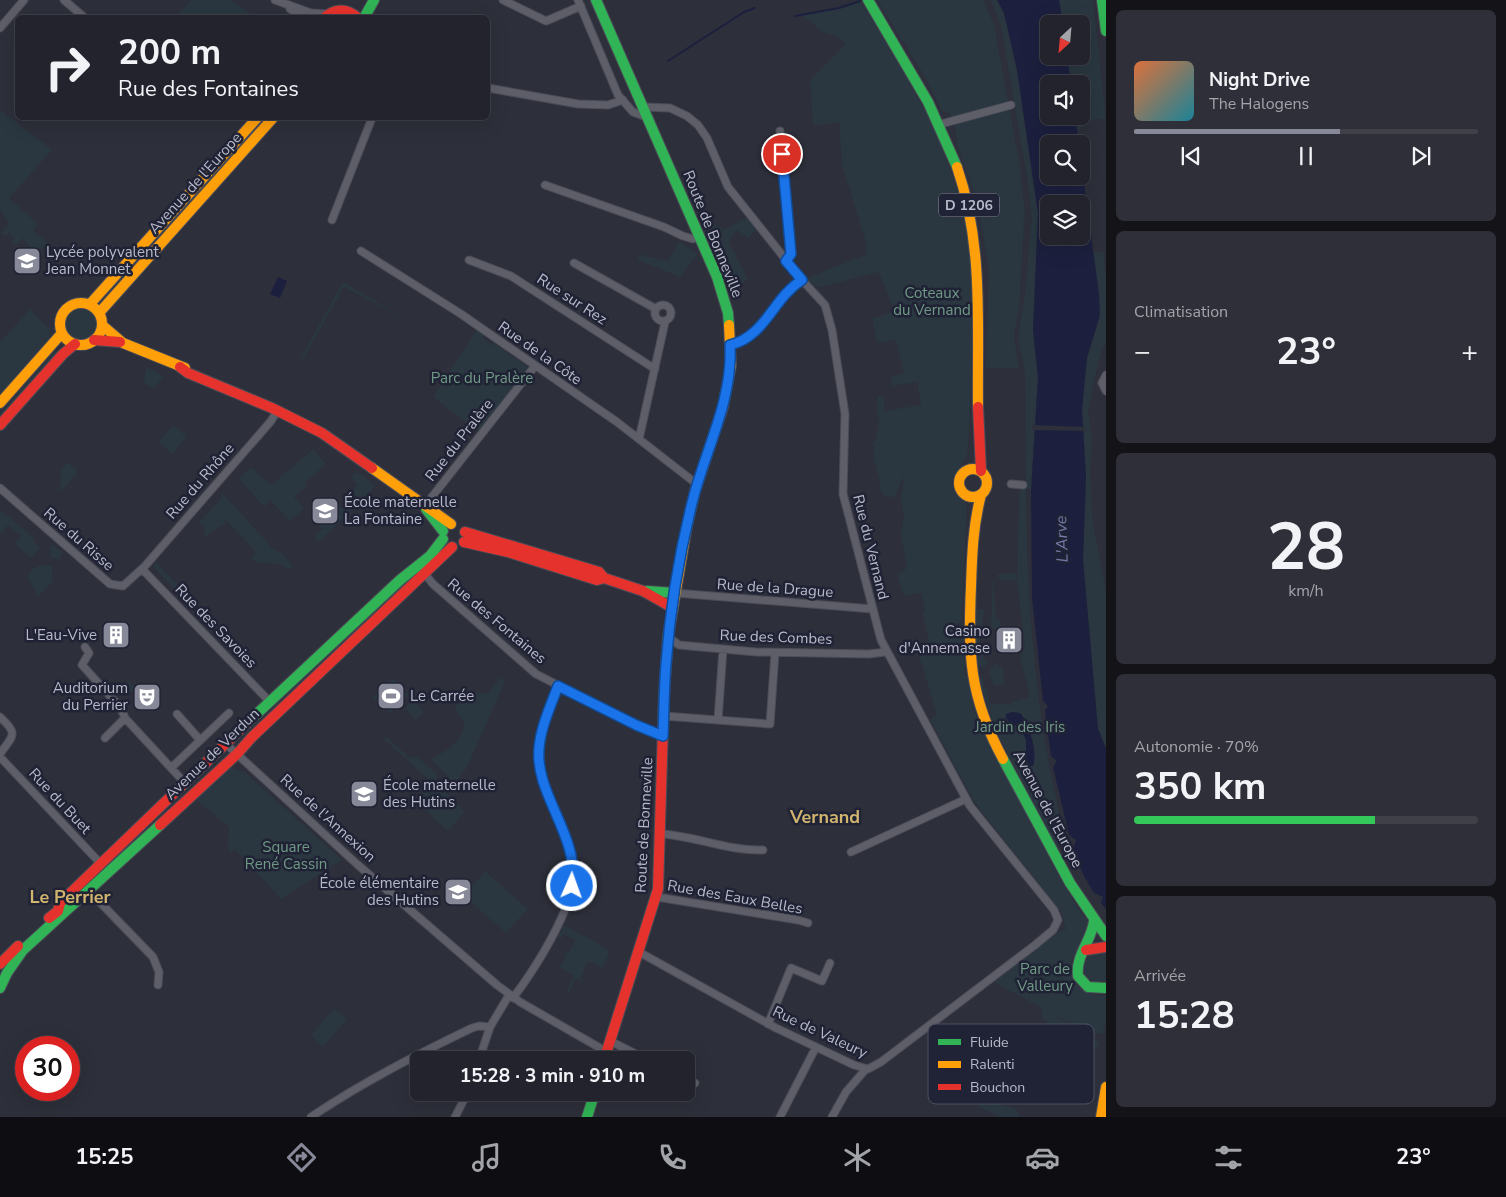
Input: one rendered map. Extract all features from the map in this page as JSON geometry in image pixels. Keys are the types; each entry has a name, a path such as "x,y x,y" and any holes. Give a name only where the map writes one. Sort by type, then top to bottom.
{"main road":[{"path":"328,15 352,0"},
{"path":"366,15 374,0"},
{"name":"Route de Bonneville","path":"596,0 605,16 722,290 728,313 730,345 730,372 724,402 687,526 668,637 657,897 607,1051"},
{"name":"Route de Bonneville","path":"600,0 605,16"},
{"name":"D 1206","path":"868,0 921,86 941,124 966,193 976,250 980,305 976,434 969,469 962,474 959,481 961,490 967,496"},
{"path":"1102,0 1106,31"},
{"path":"340,9 354,15"},
{"name":"Avenue de l'Europe","path":"90,304 255,120"},
{"name":"Avenue de l'Europe","path":"99,312 271,120"},
{"path":"75,344 62,333 60,322 66,309 77,303 90,304 99,312 102,325 122,343"},
{"path":"94,340 102,325"},
{"path":"0,404 62,333"},
{"path":"0,425 63,354 75,344 86,344 94,340 122,343 190,370 266,404 274,410 322,433 343,446 424,507 436,512 452,547 464,537"},
{"name":"D 1206","path":"976,434 981,470 988,484 981,495"},
{"path":"969,469 981,470"},
{"path":"967,496 981,495"},
{"name":"Avenue de l'Europe","path":"973,531 981,495"},
{"name":"Avenue de l'Europe","path":"967,496 973,531 970,661 981,712 1055,854 1094,921 1106,936"},
{"path":"446,531 459,525 464,537 597,580 604,578 643,591 673,608"},
{"name":"Avenue de Verdun","path":"0,964 58,911 60,903 184,782 400,580 430,556 446,531"},
{"name":"Avenue de Verdun","path":"0,988 12,964 27,944 89,891 237,754 258,730 452,547"},
{"path":"643,591 675,593"},
{"path":"1094,921 1093,933 1086,950 1077,964 1079,978 1092,988 1106,988"},
{"path":"1086,950 1106,947"},
{"path":"1101,1117 1106,1087"},
{"path":"587,1117 591,1101"}],"street":[{"path":"0,28 24,0"},
{"path":"64,0 82,15"},
{"path":"275,0 321,15"},
{"path":"275,0 299,15"},
{"path":"503,0 546,20 580,3 615,88 634,113 649,118"},
{"path":"490,88 578,104 604,105 640,97"},
{"path":"941,124 1011,105"},
{"name":"Rue du Vernand","path":"644,107 670,108 687,116 698,125 707,138 726,184 786,261 825,305 832,330 845,414 843,494 873,609 876,629 886,652 977,817 1056,914 1057,923 1051,932"},
{"path":"332,220 371,120"},
{"path":"780,131 791,254 786,261"},
{"path":"545,185 664,227 683,236 693,239 700,237"},
{"name":"Rue de la Côte","path":"361,251 461,314 639,439 666,462 698,484"},
{"name":"Rue sur Rez","path":"469,260 511,276 655,369"},
{"path":"574,263 656,310"},
{"path":"730,345 743,341 757,330 791,288 802,280"},
{"path":"639,439 666,322 671,316 670,308 663,305 656,310"},
{"path":"656,310 656,318 666,322"},
{"name":"Rue du Pralère","path":"424,507 535,366"},
{"path":"1106,375 1102,384 1106,391"},
{"name":"Rue du Rhône","path":"142,569 271,421 274,410"},
{"path":"1011,484 1023,485"},
{"name":"Rue du Risse","path":"0,488 112,585 125,585 142,569"},
{"name":"Rue des Savoies","path":"142,569 270,702"},
{"name":"Rue des Fontaines","path":"425,574 433,584 522,663 558,686 636,725 663,736"},
{"name":"Rue de la Drague","path":"675,593 873,609"},
{"name":"Rue des Combes","path":"668,637 679,645 776,653 869,654 886,652"},
{"path":"85,646 89,653 82,665 120,707 125,718 184,782"},
{"path":"718,720 723,649"},
{"path":"664,716 770,724 776,653"},
{"path":"482,1051 490,1027 552,936 572,886 573,857 543,779 539,762 540,739 558,686"},
{"path":"171,768 229,713"},
{"path":"177,714 200,740"},
{"path":"0,717 10,726 13,733 11,741 0,756"},
{"path":"105,738 125,718"},
{"name":"Rue de l'Annexion","path":"226,744 408,910 511,996 597,1051"},
{"name":"Rue du Buet","path":"0,756 101,864"},
{"path":"851,852 966,799"},
{"path":"661,834 689,838 735,849 763,850"},
{"path":"89,891 153,957 159,972 158,984"},
{"name":"Rue des Eaux Belles","path":"657,897 808,923"},
{"name":"Rue de Valeury","path":"931,1024 1051,932"},
{"name":"Rue de Valeury","path":"639,952 768,1024 866,1069 882,1062 928,1027"},
{"path":"768,1024 791,968 822,982 830,964"},
{"path":"311,1117 376,1075 472,1028 479,1026 490,1027"},
{"path":"610,1041 630,1051"},
{"path":"780,1117 816,1047"},
{"path":"832,1117 846,1092 866,1069"},
{"path":"455,1117 463,1101"}],"green space":[{"path":"191,0 231,0 253,15 177,15"},
{"path":"860,0 918,97 949,164 960,199 968,236 972,274 973,318 968,448 965,460 955,475 952,484 954,491 967,506 962,621 956,624 958,629 964,630 965,670 977,719 1056,871 1077,907 1090,924 1082,944 1071,963 1071,971 1072,978 1080,988 1092,994 1106,995 1106,1022 1102,1034 1097,1033 1095,1037 1094,1024 1071,1024 994,982 1059,931 1066,930 1062,913 975,803 930,720 937,715 919,655 926,653 924,642 929,640 922,611 925,610 921,593 904,596 897,575 907,568 901,536 904,516 901,501 904,476 896,494 893,497 885,497 879,488 880,481 875,463 873,463 874,448 872,442 875,442 880,418 877,416 878,396 884,397 884,411 921,405 917,382 892,386 890,377 904,373 896,340 877,343 872,319 894,311 879,272 817,288 807,278 867,254 866,242 842,165 839,122 813,126 810,80 846,44 841,39 823,32 800,14 837,8"},
{"path":"877,0 983,0 994,25 1020,166 1025,214 1019,307 1014,337 1019,368 985,368 989,271 978,203 957,145 956,131 950,114 942,111 925,77"},
{"name":"Jardin des Iris","path":"991,0 997,0 1004,13 1017,70 1038,213 1033,330 1038,377 1031,490 1026,489 1028,579 1035,668 1041,712 1056,800 1067,844 1057,846 996,731 979,679 982,676 990,703 1012,705 1012,702 1030,697 1020,657 1025,647 1017,580 1000,580 997,574 1015,573 1017,579 1019,497 1020,489 1026,488 1025,373 1018,338 1025,293 1032,218 1028,183 1001,25"},
{"path":"1059,0 1093,0 1106,119 1090,120 1090,75 1070,75 1068,65 1090,65 1090,15 1062,15"},
{"path":"0,110 52,150 9,198 38,224 33,230 48,243 35,256 23,238 16,246 11,242 14,238 9,233 5,236 1,233 9,223 0,209"},
{"path":"260,120 265,120 110,298 106,294"},
{"path":"1077,125 1083,125 1078,132"},
{"path":"747,217 756,229 748,239 737,230 729,242 748,279 735,289 739,294 733,298 705,228 711,222 724,230"},
{"path":"679,241 698,254 680,277 638,260 639,254 668,261"},
{"path":"1093,252 1103,252 1106,275 1106,340 1099,359 1088,410 1092,440 1090,471 1092,517 1106,592 1106,748 1098,729 1083,560 1086,477 1082,409 1087,358 1100,315"},
{"path":"343,282 411,322 344,287 301,362 299,361"},
{"path":"81,308 87,309 92,313 96,318 96,330 92,335 87,339 81,340 75,339 70,335 66,330 65,324 66,318 70,313 75,309"},
{"path":"30,309 50,329 49,338 0,394 0,342"},
{"name":"Parc du Pralère","path":"477,329 485,335 483,338 492,345 497,345 529,368 479,432 433,397"},
{"path":"55,350 58,353 0,419 0,413"},
{"path":"146,367 164,376 154,388 144,383"},
{"path":"173,425 187,437 172,454 158,442"},
{"path":"313,449 326,464 305,483 307,486 294,497 304,508 290,521 271,501 264,507 239,479 251,467 271,485"},
{"path":"68,462 77,470 77,474 60,492 61,470"},
{"path":"357,471 376,486 319,542 314,537 322,528 317,523 331,510 323,502 330,496 342,509 349,503 344,498 358,485 350,477"},
{"path":"222,492 274,550 282,553 293,566 289,570 279,564 255,562 251,559 256,552 225,519 225,525 212,531 205,538 205,528 199,522 221,499"},
{"path":"0,512 4,512 35,539 34,542 40,547 31,558 15,544 21,536 8,525 0,535"},
{"path":"53,545 62,552 60,559 51,558 50,548"},
{"path":"156,562 195,603 191,606 153,567"},
{"path":"42,565 52,566 53,581 38,597 28,578 32,569"},
{"path":"993,574 996,619 1000,619 1000,631 997,632 991,627"},
{"path":"975,609 984,609 980,649 987,663 983,668 975,664"},
{"path":"994,664 998,664 998,667 1003,666 1004,685 994,686 989,671"},
{"path":"502,677 505,682 466,769 455,784 430,759 452,746 463,731 465,724 454,707 476,692 486,694"},
{"name":"Le Carrée","path":"393,678 409,695 390,713 373,697"},
{"path":"128,680 135,688 126,697 119,689"},
{"path":"412,699 424,712 416,720 405,708"},
{"path":"386,736 410,758 416,756 436,773 437,778 435,780 427,778 384,739"},
{"name":"Square René Cassin","path":"229,767 245,772 342,860 281,899 235,849 231,853 228,847 229,827 195,799"},
{"path":"430,784 441,788 465,811 448,831 416,802"},
{"path":"485,871 528,909 506,933 464,896"},
{"path":"564,925 610,950 603,968 591,962 587,963 581,978 584,981 575,978 569,994 566,992 574,976 560,968 566,957 563,956 565,953 568,954 575,940 564,934 561,939 558,937"},
{"path":"1106,950 1106,983 1095,982 1083,972 1083,962 1087,956"},
{"path":"334,1008 347,1019 323,1047 311,1035"},
{"path":"1042,1008 1069,1024 1050,1024 1042,1019"},
{"path":"1094,1038 1100,1042 1094,1048"},
{"path":"979,1104 999,1104 1017,1109 1020,1117 1000,1117 978,1107"}],"water":[{"name":"L'Arve","path":"997,0 1059,0 1062,15 1040,15 1040,65 1068,65 1070,75 1040,75 1040,125 1076,125 1078,135 1040,135 1040,185 1084,185 1086,195 1040,195 1040,245 1090,245 1090,227 1099,294 1100,315 1087,358 1082,409 1086,477 1083,560 1098,729 1106,748 1106,909 1101,903 1103,897 1094,893 1084,876 1073,849 1076,840 1069,835 1053,767 1057,761 1051,756 1045,711 1048,706 1043,701 1032,597 1031,490 1038,377 1033,330 1038,213 1017,70 1004,13"},
{"path":"278,277 287,281 280,298 270,294"},
{"path":"1012,712 1020,713 1027,723 1033,746 1033,766 1030,766 1026,758 1026,740 1020,727 1011,724 1006,718 1006,714"}],"pier":[{"path":"1032,425 1085,427 1086,431 1032,430"}],"waterway":[{"path":"795,16 839,8 860,1"},
{"path":"668,61 744,12 755,8"}],"traffic: fast":[{"path":"366,15 374,0"},
{"path":"596,0 717,277 728,313 729,325"},
{"path":"868,0 928,102 957,167"},
{"path":"1102,0 1106,31"},
{"path":"426,509 443,531"},
{"path":"246,724 400,580 430,556 443,539"},
{"path":"647,591 675,593"},
{"path":"1003,759 1070,883 1106,936"},
{"path":"0,988 7,973 23,950 160,825"},
{"path":"1094,921 1093,928 1081,955 1078,976 1088,987 1106,988"},
{"path":"587,1117 592,1101"}],"traffic: slow":[{"path":"90,304 255,120"},
{"path":"99,313 271,120"},
{"path":"957,167 972,226 975,256 978,316 978,407"},
{"path":"85,303 93,306 99,312 102,324 99,336 93,342 77,345 69,342 63,336 60,320 63,312 69,306 85,303"},
{"path":"102,325 123,343 185,368"},
{"path":"664,695 668,637 687,526 695,491 723,407 731,365 729,325"},
{"path":"0,403 62,333"},
{"path":"372,468 451,524"},
{"path":"973,469 983,473 987,483 983,493 973,497 963,493 959,483 963,473 973,469"},
{"path":"981,495 972,551 971,654 973,675 983,715 1003,759"},
{"path":"1101,1117 1106,1087"}],"traffic: jam":[{"path":"328,15 341,10 354,15"},
{"path":"94,340 120,342"},
{"path":"0,425 63,354 75,344"},
{"path":"180,367 188,373 272,408 322,433 372,468"},
{"path":"978,407 981,471"},
{"path":"465,532 599,572 604,578 643,591 673,608"},
{"path":"464,542 508,552 597,580 604,578"},
{"path":"160,825 237,754 252,737 452,547"},
{"path":"607,1051 658,889 664,695"},
{"path":"49,918 58,911 60,903 246,724"},
{"path":"0,964 18,946"},
{"path":"1086,950 1106,947"}],"place":[{"name":"Lycée polyvalent Jean Monnet","path":"27,261"},
{"name":"École maternelle La Fontaine","path":"325,511"},
{"name":"L'Eau-Vive","path":"116,635"},
{"name":"Casino d'Annemasse","path":"1009,640"},
{"name":"Le Carrée","path":"391,696"},
{"name":"Auditorium du Perrier","path":"147,697"},
{"name":"École maternelle des Hutins","path":"364,794"},
{"name":"École élémentaire des Hutins","path":"458,892"}],"district":[{"name":"Vernand","path":"825,817"},
{"name":"Le Perrier","path":"70,897"}],"route":[{"path":"572,886 573,857 543,779 539,762 540,739 558,686 652,733 663,736 665,665 676,582 693,499 724,402 730,372 730,345 743,341 757,330 791,288 802,280 786,261 790,258 791,254 782,154"}],"park label":[{"name":"Coteaux du Vernand","path":"932,302"},
{"name":"Parc de Valleury","path":"1045,978"}]}
